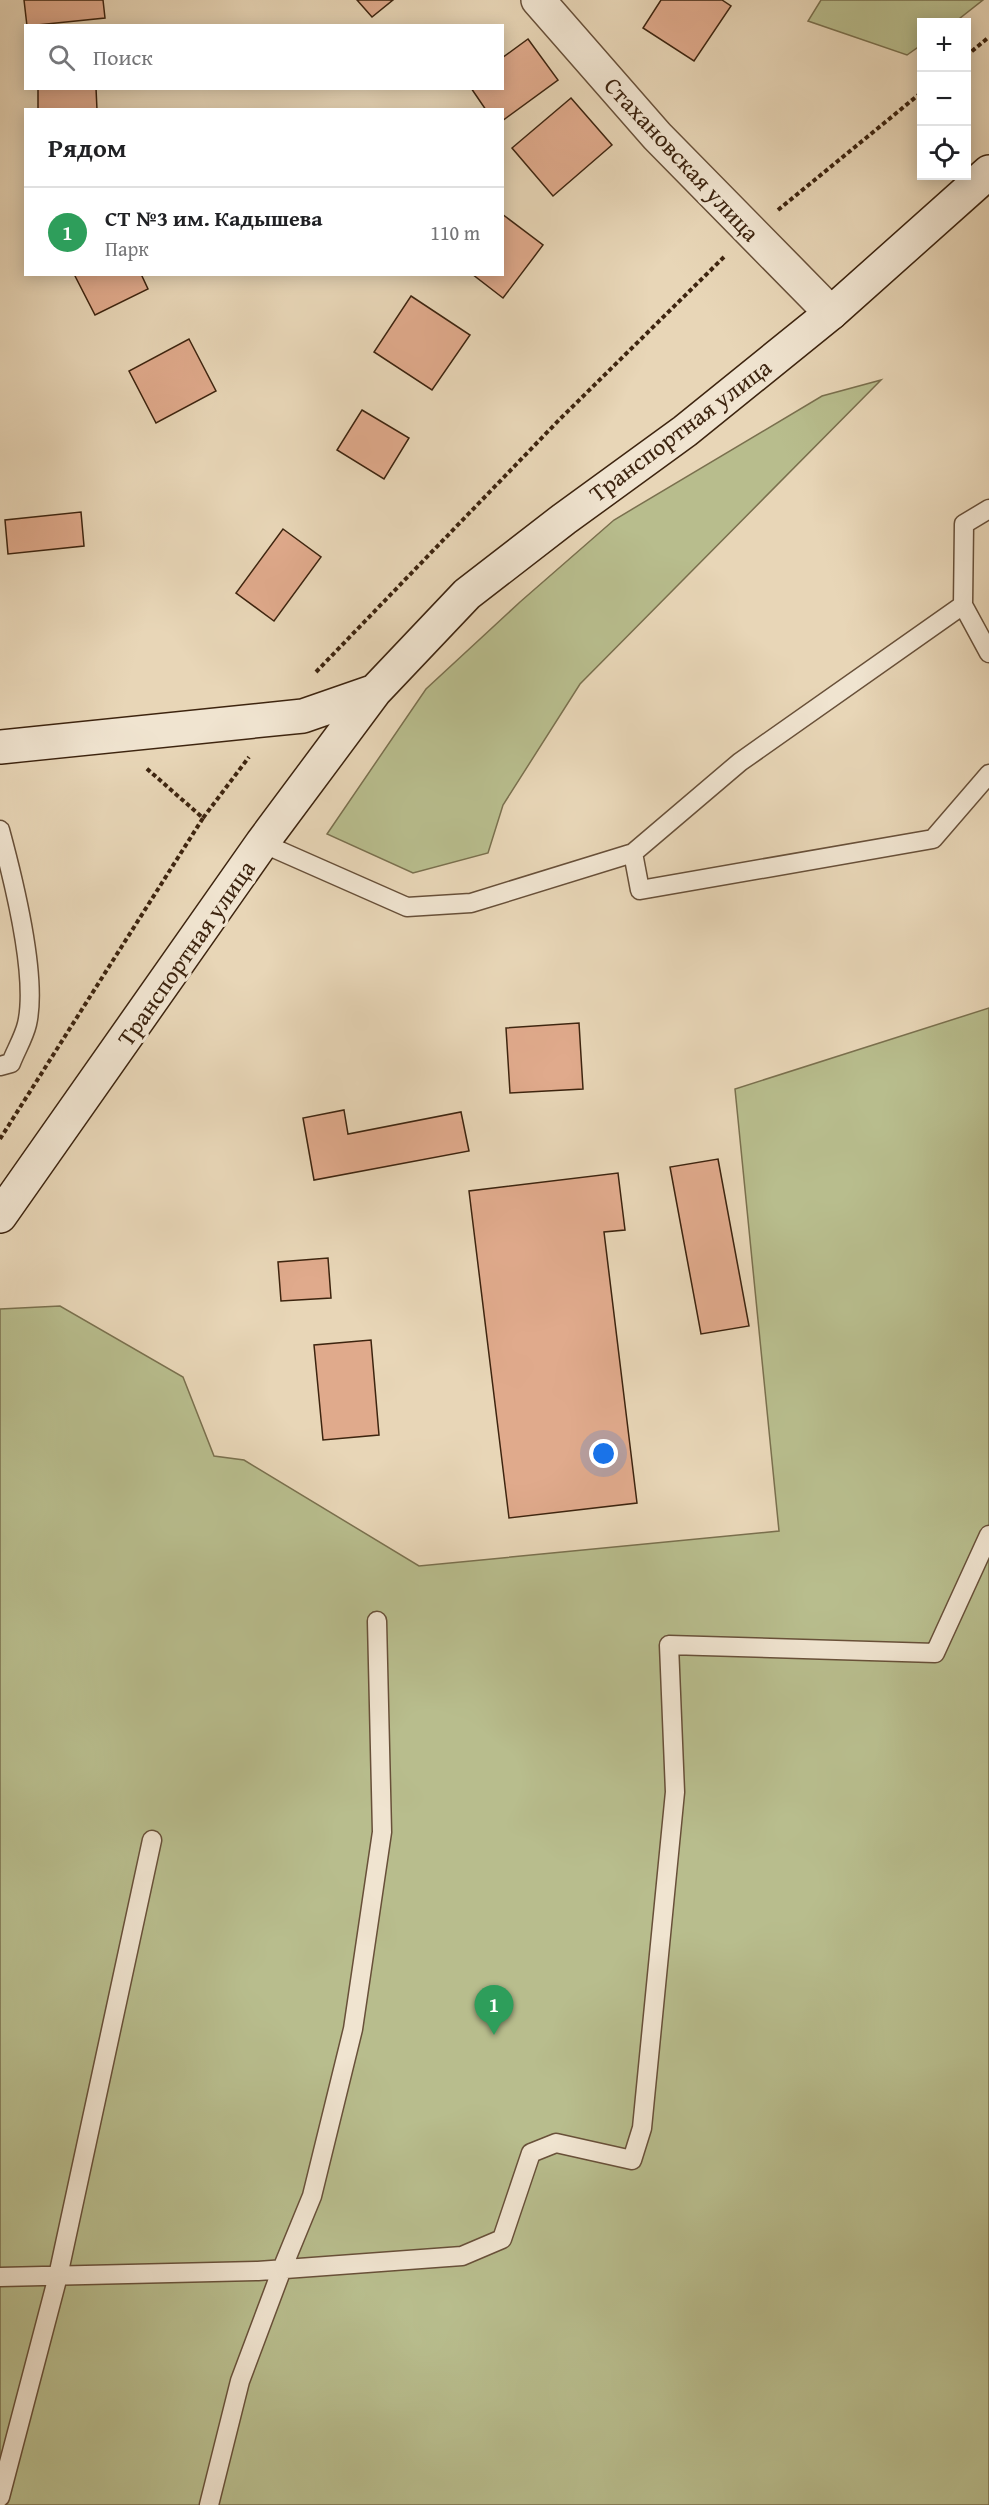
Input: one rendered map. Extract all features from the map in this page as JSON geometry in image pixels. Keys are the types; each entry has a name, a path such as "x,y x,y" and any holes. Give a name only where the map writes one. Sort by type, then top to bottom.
{"street":[{"name":"Стахановская улица","path":"538,0 657,136 831,313"},
{"name":"Транспортная улица","path":"0,1216 262,843 375,691 467,594 564,519 685,431 831,313 989,172"},
{"name":"Транспортная улица","path":"0,747 303,716 375,691"}],"lane":[{"path":"989,509 964,524 963,605 989,653"},
{"path":"262,843 407,907 471,903 633,853 740,762 963,605"},
{"path":"633,853 639,890 933,839 989,774"},
{"path":"0,830 12,875 29,976 27,1023 11,1063 0,1066"},
{"path":"0,2277 282,2269 462,2256 502,2240 531,2153 556,2143 632,2160 642,2128 675,1792 669,1645 936,1653 989,1535"},
{"path":"209,2505 240,2381 312,2196 353,2029 382,1832 377,1621"},
{"path":"0,2497 58,2276 152,1840"}],"path":[{"path":"971,52 989,37"},
{"path":"308,680 559,420 750,232 917,95"},
{"path":"0,1139 203,818 110,736"}],"green space":[{"path":"821,0 983,0 960,18 917,18 917,48 907,55 808,21"},
{"path":"881,380 580,684 503,805 488,853 413,873 327,834 426,689 520,602 614,520 822,396"},
{"path":"989,1008 989,2505 0,2505 0,1309 60,1306 183,1377 214,1456 244,1460 419,1566 779,1531 735,1089"}],"building":[{"path":"24,0 103,0 105,18 27,24"},
{"path":"357,0 393,0 372,17"},
{"path":"661,0 722,0 731,6 694,61 643,28"},
{"path":"528,39 558,80 504,120 504,108 485,108 472,90 504,90 504,57"},
{"path":"38,90 96,90 97,108 38,108"},
{"path":"571,98 612,145 553,196 512,148"},
{"path":"504,216 543,245 503,298 475,276 504,276"},
{"path":"75,276 142,276 148,289 95,315"},
{"path":"411,296 470,335 432,390 374,352"},
{"path":"189,339 216,391 156,423 129,371"},
{"path":"362,410 409,438 384,479 337,450"},
{"path":"81,512 84,546 8,554 5,520"},
{"path":"283,529 321,557 274,621 236,593"},
{"path":"579,1023 583,1089 510,1093 506,1028"},
{"path":"344,1110 348,1134 461,1112 469,1151 314,1180 303,1118"},
{"path":"718,1159 749,1326 701,1334 670,1167"},
{"path":"618,1173 625,1230 604,1232 637,1503 509,1518 469,1191"},
{"path":"328,1258 331,1298 281,1301 278,1262"},
{"path":"371,1340 379,1435 323,1440 314,1345"}],"place":[{"name":"СТ №3 им. Кадышева","path":"494,2035"}]}
